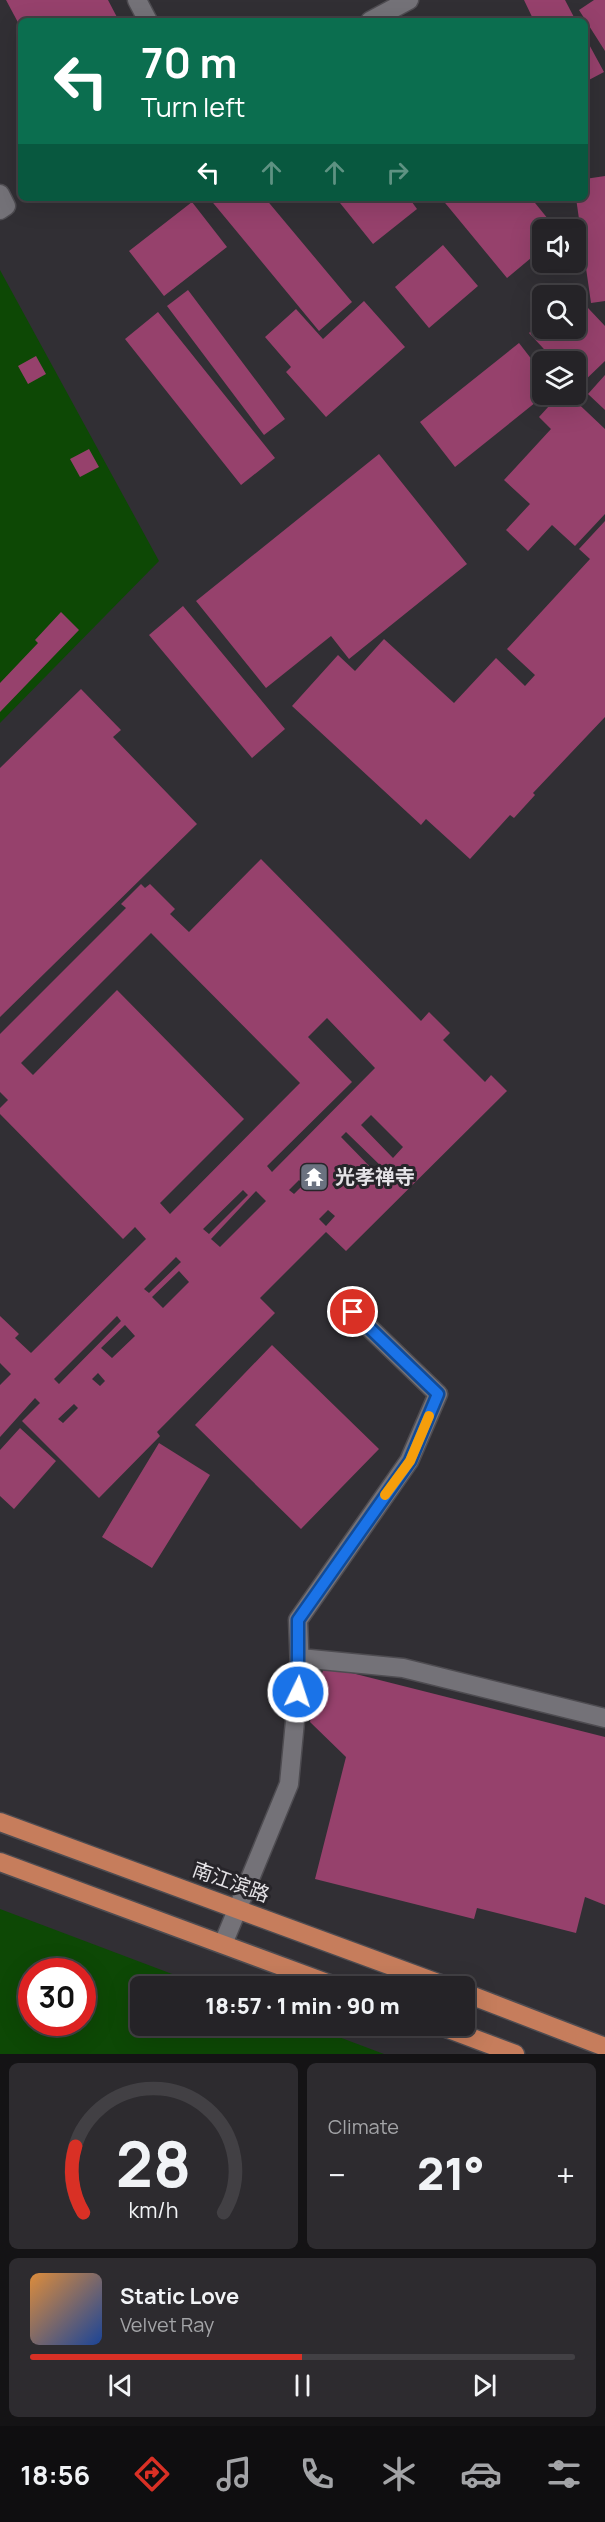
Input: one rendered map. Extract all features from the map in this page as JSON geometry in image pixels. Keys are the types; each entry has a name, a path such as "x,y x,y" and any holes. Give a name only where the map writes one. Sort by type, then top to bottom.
{"main road":[{"name":"南江滨路","path":"0,1822 419,1976"},
{"path":"0,1862 308,1976"},
{"path":"475,1997 605,2047"},
{"path":"467,2036 514,2054"}],"street":[{"path":"136,0 146,18"},
{"path":"376,18 409,0"},
{"path":"223,1944 289,1784 300,1658 298,1620 410,1461 438,1394 353,1312"},
{"path":"300,1658 403,1668 605,1718"}],"green space":[{"path":"0,270 159,561 0,723"},
{"path":"0,1909 178,1976 130,1976 130,2036 336,2036 384,2054 0,2054"}],"building":[{"path":"6,0 108,0 117,18 18,18 18,22"},
{"path":"524,0 565,0 574,18 533,18"},
{"path":"594,0 605,0 605,51 588,24 588,18 584,18 579,10"},
{"path":"588,43 604,72 588,80"},
{"path":"605,176 605,301 591,303 586,268 586,219 579,219 576,201 588,201 588,179"},
{"path":"211,201 268,201 352,302 319,331"},
{"path":"338,201 411,201 417,209 373,244"},
{"path":"443,201 533,201 548,219 532,219 532,257 507,278"},
{"path":"192,202 227,247 164,296 129,251"},
{"path":"443,245 478,286 429,328 395,287"},
{"path":"188,290 285,419 264,435 167,306"},
{"path":"364,301 405,347 326,417 286,372 291,367 265,337 296,309 323,339"},
{"path":"586,306 605,326 605,361 586,379 586,351 546,351 535,339 586,339"},
{"path":"158,312 275,458 241,485 125,339"},
{"path":"519,343 532,360 532,405 455,467 420,422"},
{"path":"36,356 46,374 28,384 18,366"},
{"path":"605,375 605,410 588,394"},
{"path":"550,405 580,405 605,429 605,514 575,546 552,525 528,551 506,530 530,504 504,480 551,429 539,417"},
{"path":"89,449 99,467 80,477 70,459"},
{"path":"379,454 467,564 349,659 331,636 266,688 196,601"},
{"path":"605,521 605,717 533,793 535,795 514,818 510,815 470,859 426,819 421,825 292,706 338,655 355,671 384,639 454,703 496,658 525,686 535,675 507,649 590,559 579,549"},
{"path":"183,606 285,729 252,758 149,635"},
{"path":"61,612 79,630 0,712 0,683 38,643 35,640"},
{"path":"81,689 121,730 113,737 197,824 0,1017 0,768"},
{"name":"光孝禅寺","path":"261,859 421,1021 429,1012 450,1033 443,1040 485,1082 491,1075 507,1091 346,1251 326,1232 260,1298 275,1313 157,1432 160,1436 99,1498 22,1421 40,1403 35,1398 0,1437 0,1385 11,1374 0,1363 0,1316 19,1334 15,1338 31,1353 146,1239 135,1227 123,1239 0,1114 0,1108 8,1100 0,1092 0,1034 126,908 121,904 141,884 145,888 150,884 175,909 170,914 189,932","holes":["151,933 300,1083 170,1214 160,1203 244,1119 117,990 33,1075 21,1063","327,1018 375,1068 272,1172 267,1166 352,1082 308,1037","371,1115 403,1147 393,1158 361,1125","346,1132 383,1168 377,1174 341,1137","299,1180 303,1185 294,1194 289,1190","243,1190 248,1195 209,1234 203,1229","256,1191 266,1201 220,1247 211,1239","328,1210 335,1216 326,1226 319,1219","176,1257 181,1262 149,1293 144,1289","179,1271 189,1282 163,1308 152,1297","117,1316 121,1321 59,1384 54,1379","125,1325 135,1336 112,1358 101,1348","98,1373 105,1381 100,1386 92,1379","74,1404 78,1408 63,1423 58,1419"]},
{"path":"272,1345 379,1449 301,1529 195,1425"},
{"path":"20,1428 56,1461 14,1509 0,1496 0,1450"},
{"path":"159,1443 210,1475 152,1568 102,1537"},
{"path":"324,1666 605,1737 605,1905 585,1897 576,1933 477,1908 474,1919 315,1879 346,1757 310,1722"}],"slow traffic":[{"path":"385,1495 410,1461 429,1416"}],"place":[{"name":"光孝禅寺","path":"314,1177"}],"route":[{"path":"298,1692 300,1670 298,1620 410,1461 438,1394 353,1312"}]}
